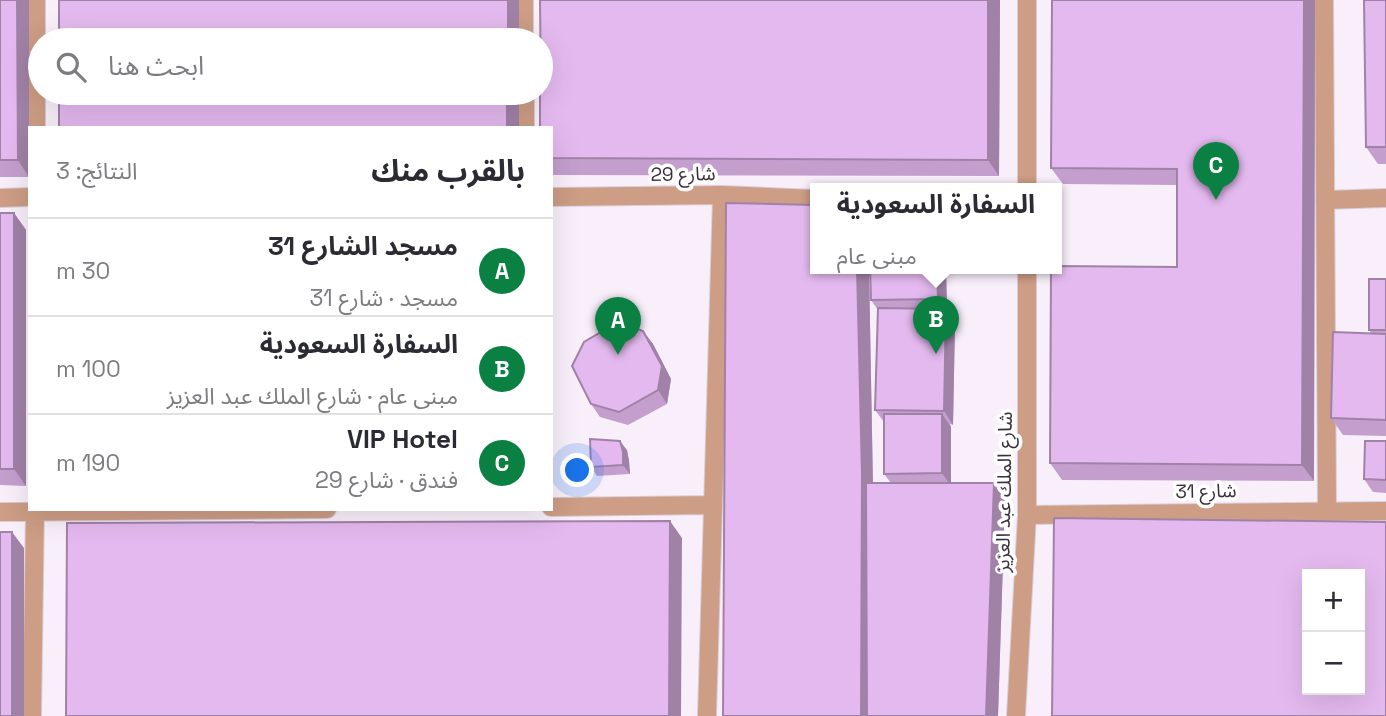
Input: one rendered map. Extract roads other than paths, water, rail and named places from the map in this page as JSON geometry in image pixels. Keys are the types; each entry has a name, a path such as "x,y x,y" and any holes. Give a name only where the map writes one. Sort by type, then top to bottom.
{"street":[{"path":"36,0 36,28"},
{"path":"524,0 524,28"},
{"path":"1027,0 1027,183"},
{"path":"1324,0 1326,510"},
{"path":"36,105 36,126"},
{"path":"525,105 525,126"},
{"path":"707,716 722,195"},
{"name":"شارع 29","path":"553,197 722,195 810,199"},
{"path":"0,198 28,197"},
{"path":"1325,200 1386,198"},
{"name":"شارع الملك عبد العزيز","path":"1016,716 1027,515 1027,274"},
{"path":"553,507 713,505"},
{"path":"0,512 35,511 32,716"},
{"name":"شارع 31","path":"1027,515 1386,511"}],"place":[{"name":"VIP Hotel","path":"1216,200"},
{"name":"السفارة السعودية","path":"936,354"},
{"name":"مسجد الشارع 31","path":"618,355"}]}
